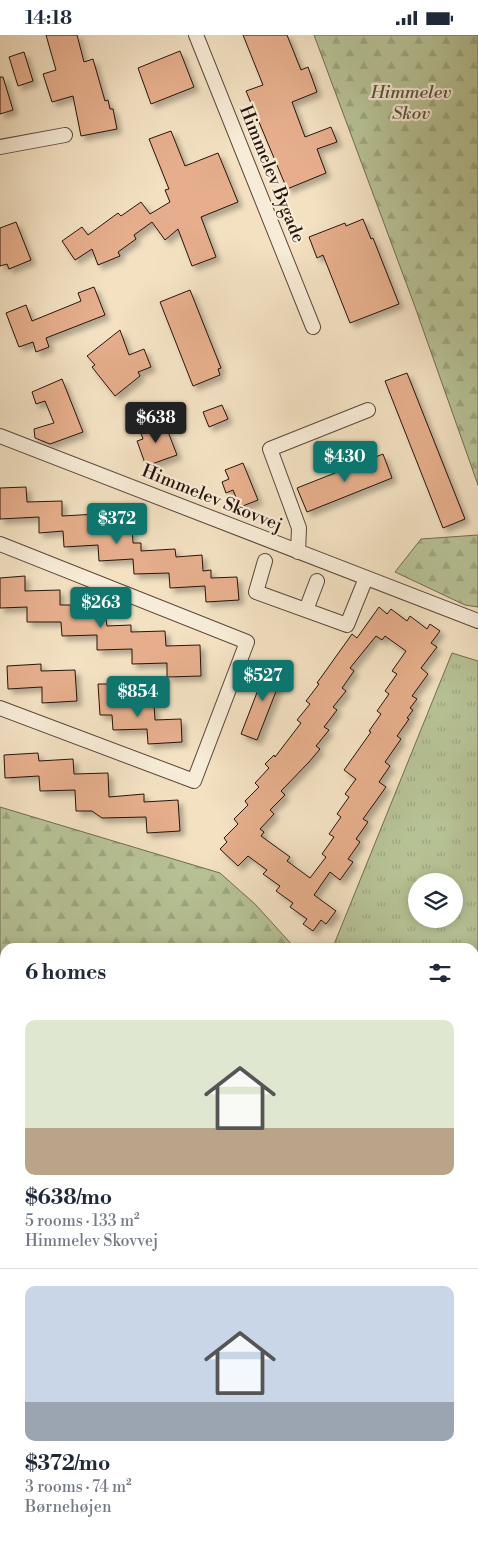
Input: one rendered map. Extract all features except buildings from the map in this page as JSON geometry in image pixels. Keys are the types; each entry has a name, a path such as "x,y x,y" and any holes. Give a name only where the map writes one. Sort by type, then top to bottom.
{"street":[{"name":"Himmelev Bygade","path":"196,35 313,327"},
{"path":"0,147 65,135"},
{"name":"Himmelev Skovvej","path":"298,552 299,528 270,449 368,410"},
{"name":"Himmelev Skovvej","path":"0,435 478,621"},
{"path":"0,544 248,642 194,781 0,708"},
{"path":"266,561 256,591 347,625 366,578"},
{"path":"306,610 316,581"}],"green space":[{"name":"Himmelev Skov","path":"314,35 478,35 478,485 414,304"},
{"path":"478,535 478,607 465,605 395,572 421,539"},
{"path":"452,653 478,661 478,943 335,943"},
{"path":"0,807 220,873 255,904 290,943 0,943"}]}
